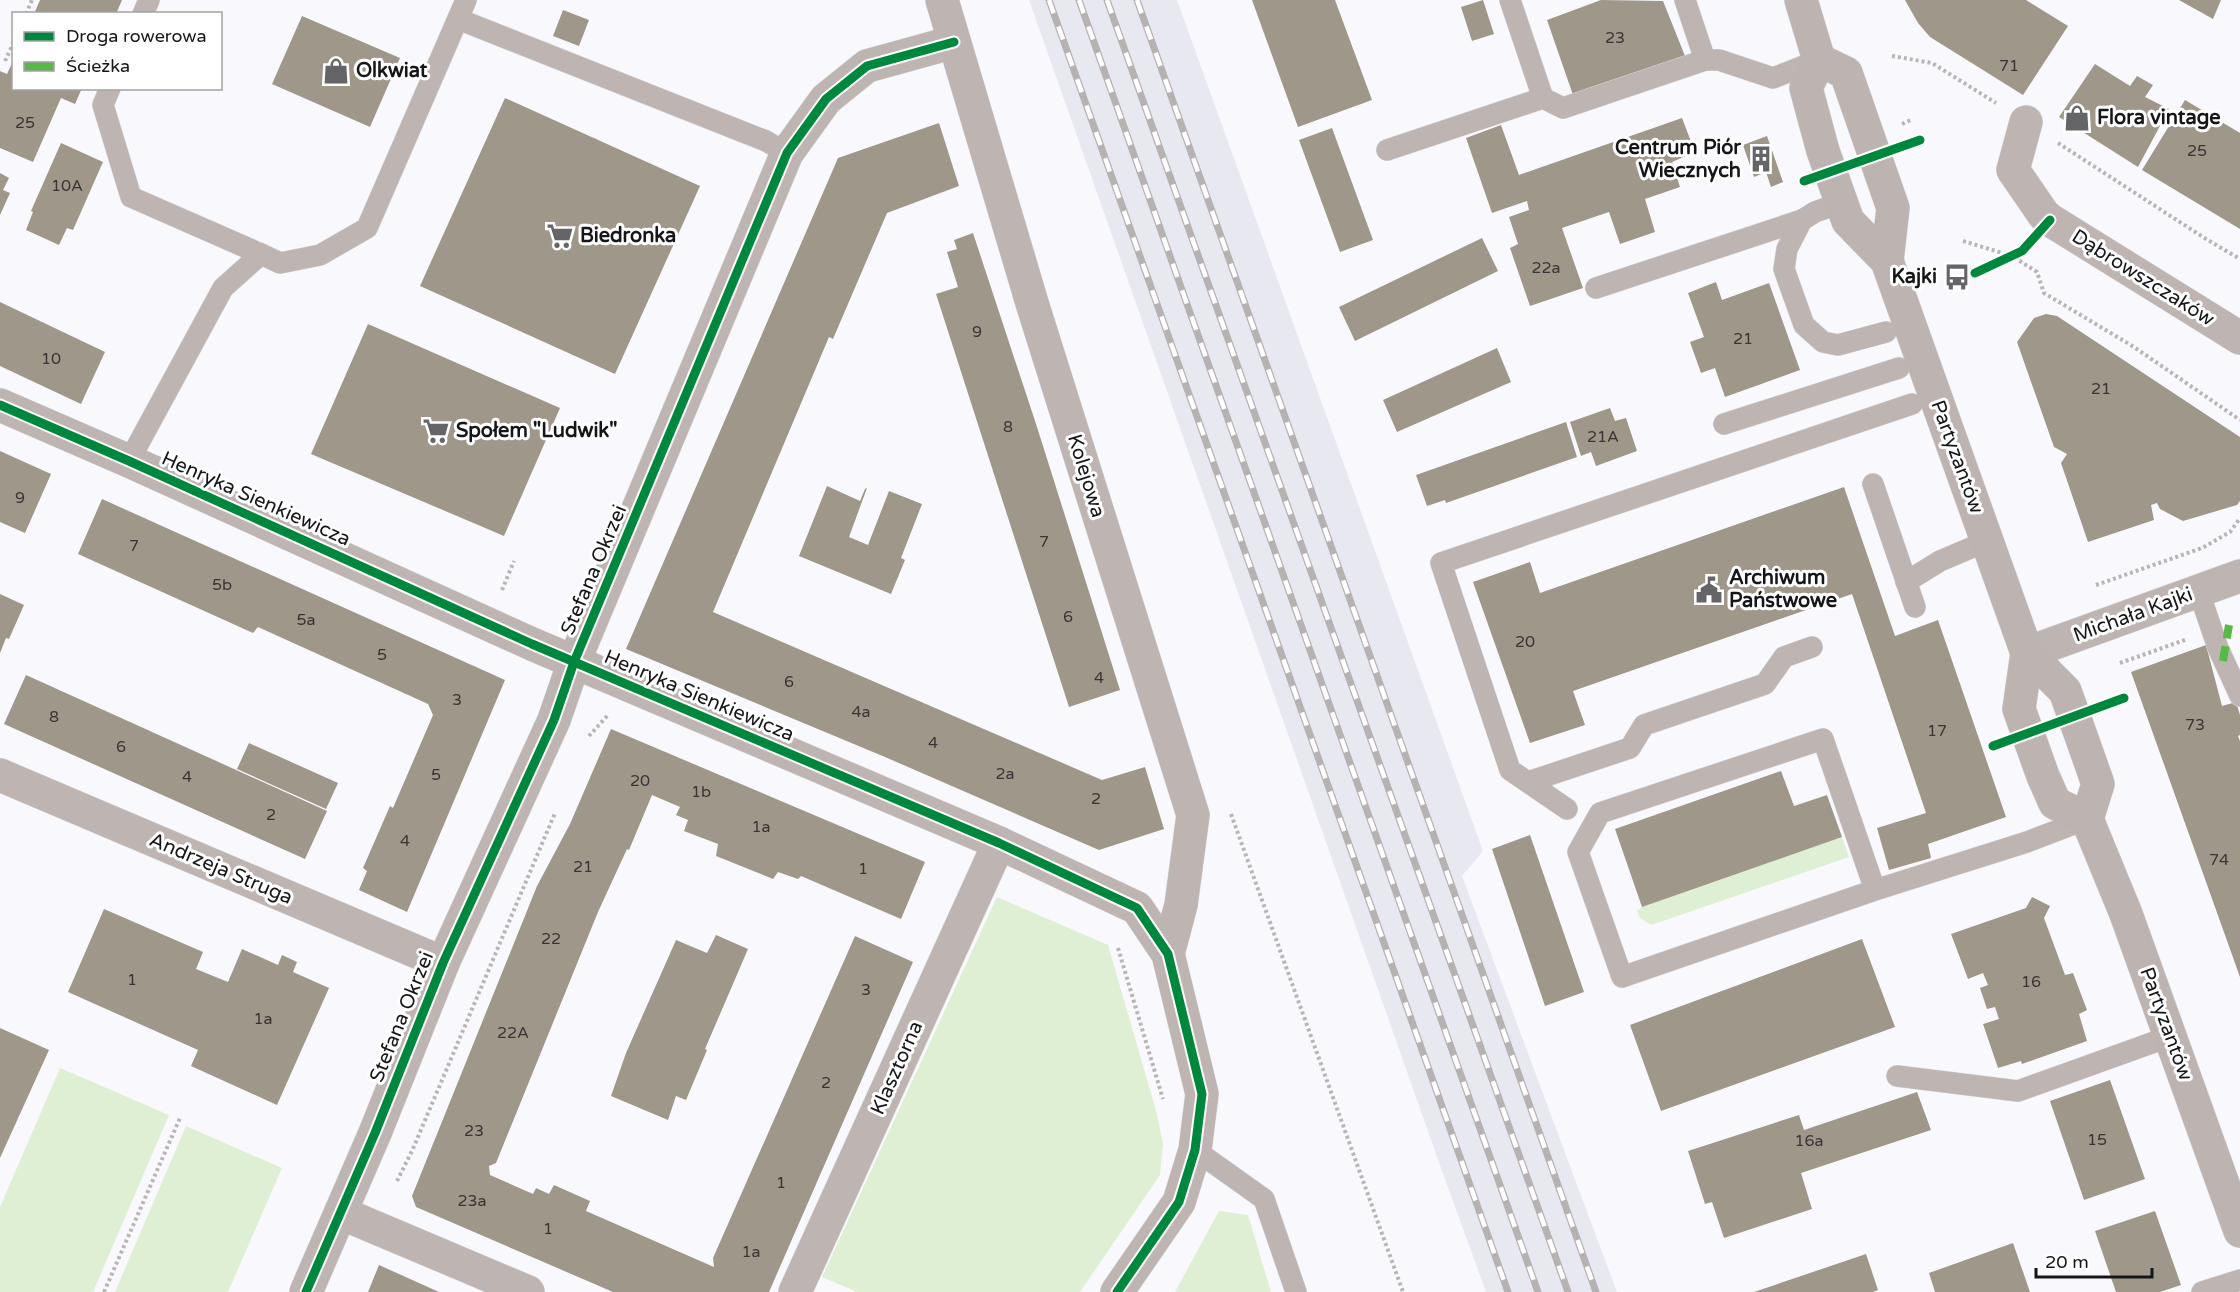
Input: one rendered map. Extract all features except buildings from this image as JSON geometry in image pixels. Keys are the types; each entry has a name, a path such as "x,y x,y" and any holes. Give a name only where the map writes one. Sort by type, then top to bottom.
{"street":[{"name":"Kolejowa","path":"942,0 1032,303 1193,815 1181,905 1168,954"},
{"path":"1801,0 1820,60"},
{"name":"Stefana Okrzei","path":"306,1292 341,1213 442,963 554,720 574,662 787,153 826,99 867,66 954,42"},
{"name":"Partyzantów","path":"1887,261 1893,207 1846,73 1820,60 1806,88 1823,152 1840,202 1848,221 1887,261 2027,653 2065,691 2098,784 2086,819"},
{"name":"Dąbrowszczaków","path":"2026,122 2013,170 2044,215 2240,339"},
{"name":"Henryka Sienkiewicza","path":"0,405 574,662 999,843 1137,908 1168,954 1202,1094 1195,1150"},
{"name":"Michała Kajki","path":"2027,653 2240,576"},
{"name":"Partyzantów","path":"2027,653 2019,708 2055,803 2086,819 2126,914 2240,1231"},
{"name":"Andrzeja Struga","path":"0,775 442,963"},
{"name":"Klasztorna","path":"795,1292 999,843"},
{"path":"1117,1292 1179,1202 1195,1150"},
{"path":"341,1213 528,1292"}],"lane":[{"path":"1510,0 1543,98 1563,108 1705,60 1719,60 1773,78 1820,60"},
{"path":"1685,0 1705,60"},
{"path":"109,90 103,105 131,197 280,263 320,255 367,228 462,9 787,153"},
{"path":"1387,150 1543,98"},
{"path":"1596,288 1802,220 1840,202"},
{"path":"1802,220 1787,249 1784,269 1804,325 1824,342 1838,345 1886,332"},
{"path":"129,461 223,288 261,254"},
{"path":"1724,424 1899,368"},
{"path":"1567,809 1510,770 1441,563 1912,404"},
{"path":"1873,484 1915,607"},
{"path":"1906,582 1940,561 1987,541"},
{"path":"2199,592 2211,631 2240,696"},
{"path":"1528,782 1630,748 1644,725 1765,684 1784,657 1812,647"},
{"path":"1875,890 1823,739 1600,813 1578,852 1622,977 1875,890 2027,842 2086,819"},
{"path":"1897,1076 2018,1091 2170,1036"},
{"path":"1195,1150 1264,1199 1296,1292"},
{"path":"2202,1292 2240,1280"}],"path":[{"path":"5,61 12,46"},
{"path":"1892,56 1932,63 2240,259"},
{"path":"2008,259 2022,251 2050,220"},
{"path":"1963,241 2037,272 2044,293 2134,347 2240,420"},
{"path":"2096,585 2202,548 2230,532 2240,518"},
{"path":"501,591 514,561"},
{"path":"2120,663 2211,631"},
{"path":"412,1151 559,803"},
{"path":"1228,805 1402,1292"},
{"path":"104,1292 180,1118"}],"shaded area":[{"path":"1029,0 1177,0 1483,851 1462,876 1617,1292 1486,1292"}],"green space":[{"path":"1842,837 1849,857 1651,925 1640,918 1637,911 1642,907"},
{"path":"997,897 1108,945 1157,1114 1163,1144 1160,1175 1080,1292 857,1292 822,1277"},
{"path":"60,1068 169,1115 93,1292 0,1292 0,1207"},
{"path":"186,1126 282,1168 228,1292 115,1292"},
{"path":"1219,1211 1248,1215 1271,1292 1175,1292"}],"railway":[{"path":"1049,0 1508,1292"},
{"path":"1079,0 1538,1292"},
{"path":"1107,0 1568,1292"},
{"path":"1137,0 1596,1292"}],"marked path":[{"path":"2223,661 2229,625"}],"cycle path":[{"path":"306,1292 375,1133 443,963 554,720 574,662 787,153 826,99 867,66 954,42"},
{"path":"1804,181 1920,140"},
{"path":"1975,273 2022,251 2050,220"},
{"path":"0,405 532,644 999,843 1137,908 1168,954 1202,1094 1195,1150 1179,1202 1117,1292"},
{"path":"1993,746 2124,698"}],"place":[{"name":"Olkwiat","path":"336,71"},
{"name":"Flora vintage","path":"2077,118"},
{"name":"Centrum Piór Wiecznych","path":"1761,159"},
{"name":"Biedronka","path":"560,236"},
{"name":"Kajki","path":"1957,277"},
{"name":"Społem \"Ludwik\"","path":"436,431"},
{"name":"Archiwum Państwowe","path":"1709,590"}]}
